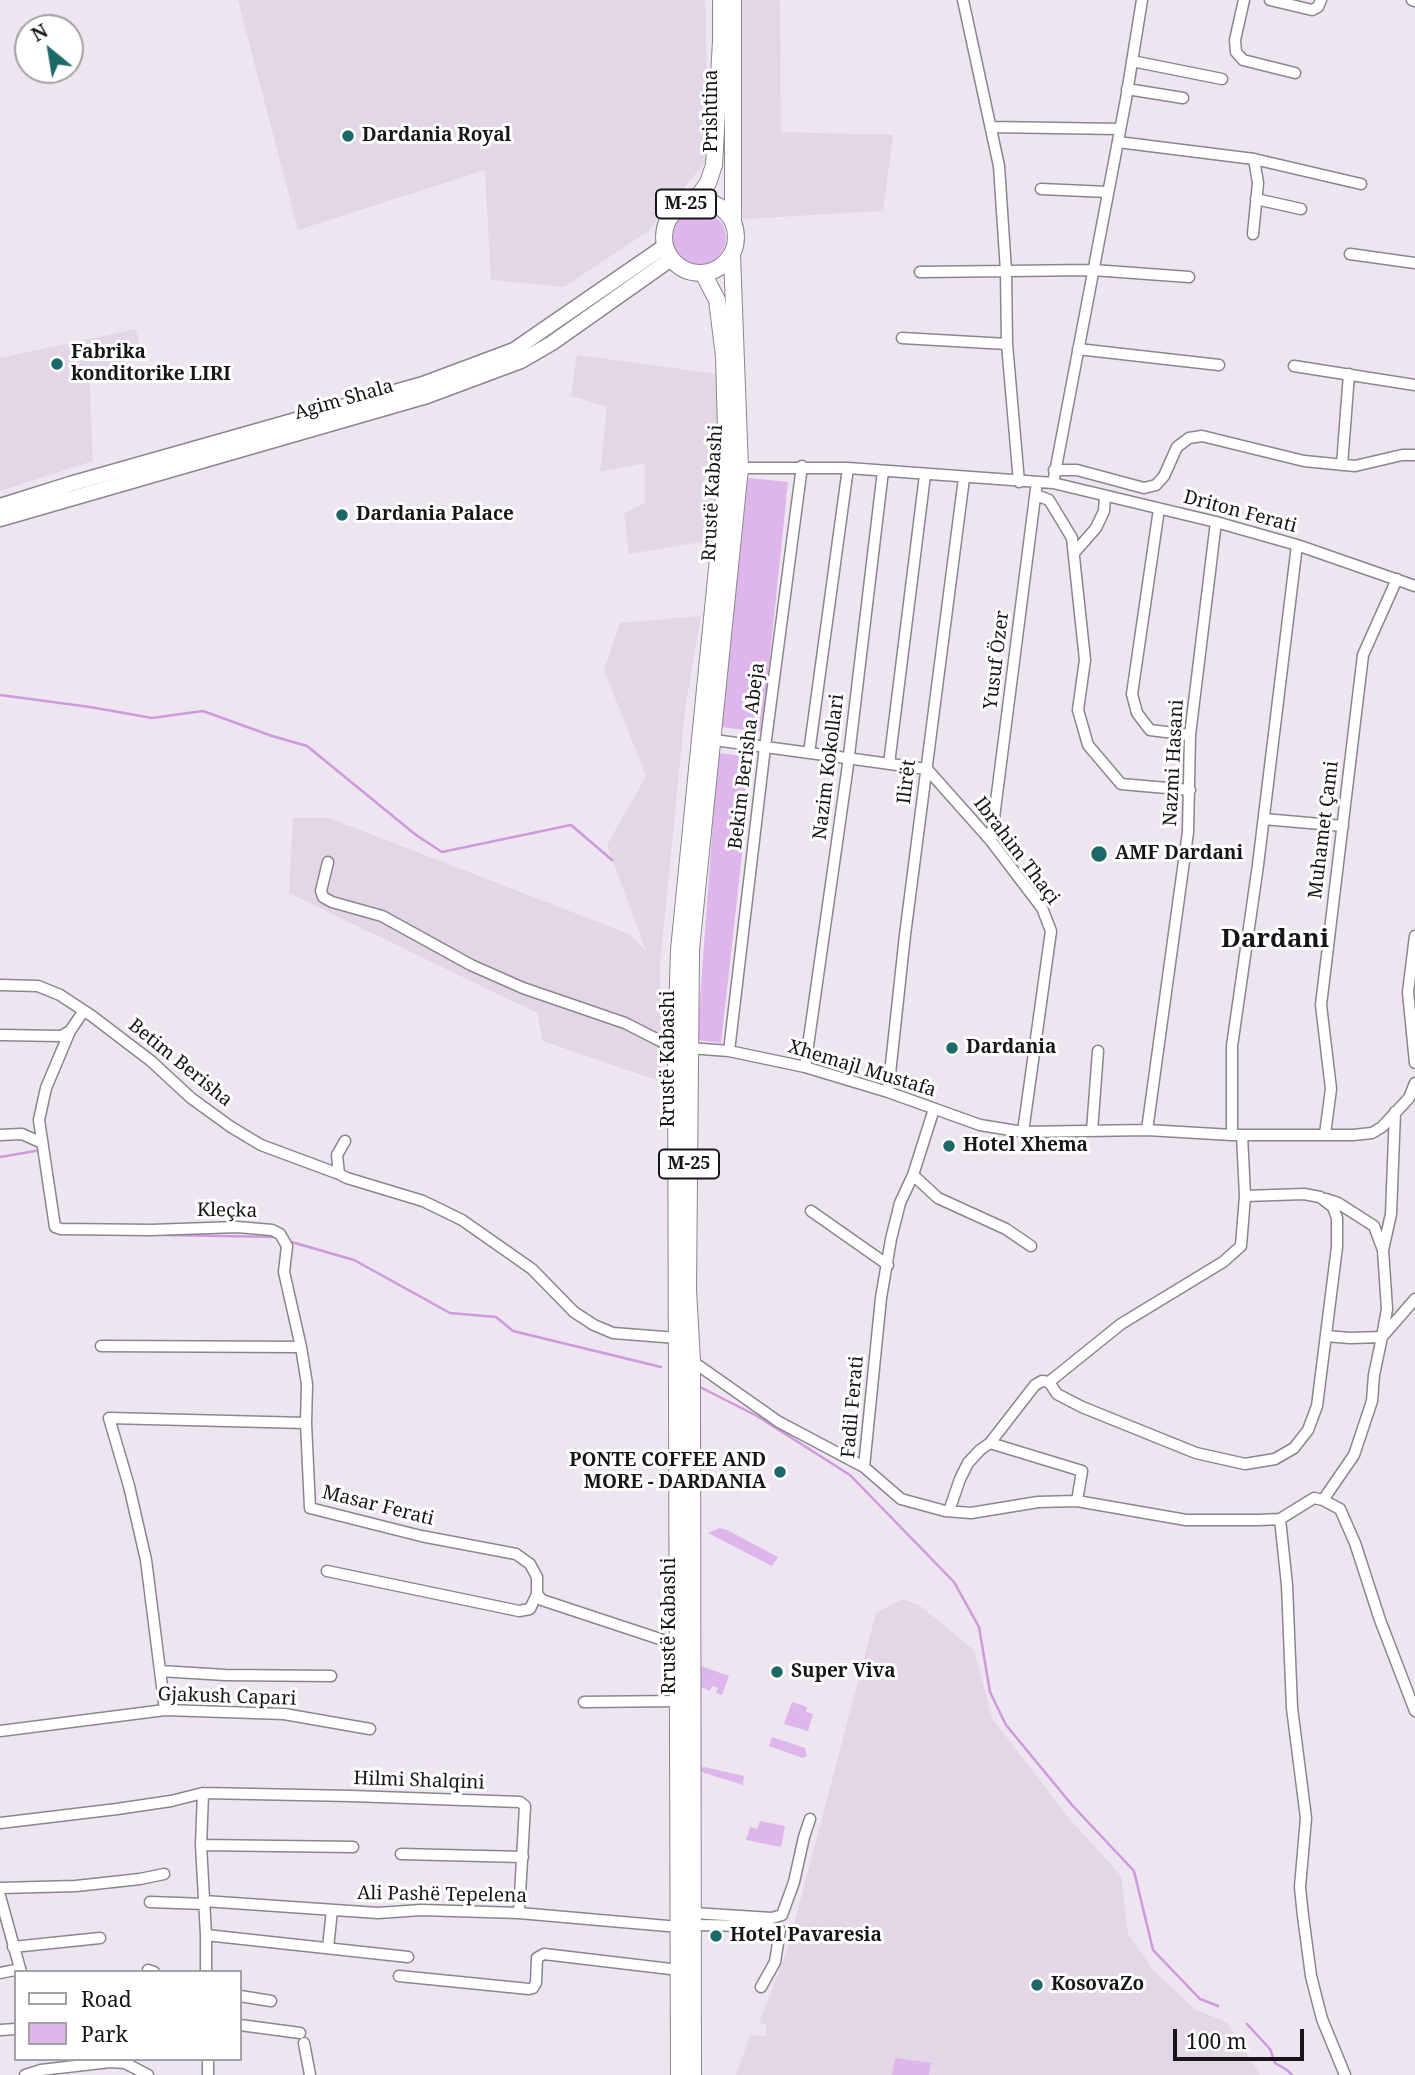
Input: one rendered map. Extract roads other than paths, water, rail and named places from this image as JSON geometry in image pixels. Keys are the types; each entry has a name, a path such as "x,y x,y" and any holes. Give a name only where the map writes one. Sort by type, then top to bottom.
{"main road":[{"name":"Prishtina","path":"668,253 665,229 672,214 678,208 694,202 708,183 714,165 721,0"},
{"name":"Prishtina","path":"732,255 737,233 733,221 733,0"},
{"name":"M-25","path":"694,202 706,201 717,205 733,221"},
{"path":"668,253 685,270 703,273 715,271 732,255"},
{"name":"Agim Shala","path":"0,506 423,384 514,350 668,253"},
{"name":"Agim Shala","path":"0,519 427,396 521,361 552,343 668,253"},
{"name":"Rrustë Kabashi","path":"706,739 740,468 732,255"},
{"name":"Rrustë Kabashi","path":"692,2075 678,1702 677,1338 682,1049 727,468 724,356 720,322 717,300 703,273"},
{"name":"Rrustë Kabashi","path":"679,2075 679,1970 688,1922 692,1361 682,1049"}],"street":[{"path":"963,0 999,166 1006,271 1007,344 1019,482"},
{"path":"1053,483 1118,142 1142,0"},
{"path":"1244,0 1235,40 1236,52 1242,60 1295,74"},
{"path":"1270,0 1312,10 1318,7 1321,0"},
{"path":"1132,61 1222,79"},
{"path":"1127,89 1183,98"},
{"path":"991,127 1120,129"},
{"path":"1118,142 1254,159 1362,184"},
{"path":"1253,234 1258,183 1254,159"},
{"path":"1041,189 1108,192"},
{"path":"1256,199 1301,209"},
{"path":"1350,254 1415,263"},
{"path":"920,272 1093,270 1189,277"},
{"path":"902,338 1007,344"},
{"path":"1077,349 1219,365"},
{"path":"1294,366 1415,384"},
{"path":"1342,465 1349,374"},
{"path":"1054,470 1077,470 1144,488 1156,485 1164,476 1177,447 1189,438 1202,436 1304,461 1342,465 1355,466 1402,455 1415,455"},
{"name":"Bekim Berisha Abeja","path":"729,1051 802,466"},
{"name":"Driton Ferati","path":"740,468 848,468 1053,483 1216,522 1297,545 1415,586"},
{"path":"809,753 848,468"},
{"name":"Nazim Kokollari","path":"805,1067 848,759 883,471"},
{"path":"888,764 925,475"},
{"name":"Ilirët","path":"888,1092 905,935 964,478"},
{"name":"Yusuf Özer","path":"991,841 1036,483"},
{"path":"1036,495 1049,500 1072,538 1084,660 1078,710 1088,745 1121,784 1190,790"},
{"path":"1074,553 1096,528 1104,511 1105,496"},
{"path":"1159,509 1132,694 1137,713 1150,730 1190,735"},
{"name":"Nazmi Hasani","path":"1147,1130 1188,832 1190,735 1216,522"},
{"path":"1049,1382 1121,1324 1223,1262 1241,1246 1245,1196 1237,1135 1232,1046 1264,819 1297,545"},
{"name":"Muhamet Çami","path":"1325,1134 1331,1089 1321,1005 1363,655 1397,579"},
{"path":"706,739 927,769"},
{"name":"Ibrahim Thaçi","path":"927,769 991,841 1042,908 1051,931 1023,1132"},
{"path":"1264,819 1343,826"},
{"path":"328,862 321,891 323,897 332,902 382,916 471,965 523,988 625,1023 682,1049"},
{"path":"1415,936 1408,992 1415,1063"},
{"name":"Betim Berisha","path":"0,985 26,984 48,989 92,1016 140,1053 191,1098 261,1145 347,1178 423,1201 461,1220 532,1269 574,1312 594,1325 613,1333 677,1338"},
{"path":"0,1135 22,1134 40,1142 39,1120 46,1088 70,1031 83,1012"},
{"path":"0,1035 61,1036 70,1031"},
{"name":"Xhemajl Mustafa","path":"682,1049 729,1051 805,1067 888,1092 980,1125 1023,1132 1147,1130 1237,1135 1353,1135 1372,1133 1382,1127 1395,1112"},
{"path":"1092,1131 1098,1051"},
{"path":"1323,1500 1354,1455 1372,1401 1374,1375 1387,1309 1383,1250 1391,1214 1395,1112 1409,1098 1415,1083"},
{"name":"Fadil Ferati","path":"934,1109 913,1175 900,1203 891,1239 881,1298 864,1467 901,1499 949,1511 971,1513 1038,1502 1077,1501 1186,1520 1280,1519"},
{"path":"339,1174 337,1155 345,1141"},
{"name":"Kleçka","path":"40,1142 55,1227 237,1227 272,1230 285,1239 287,1246 284,1272 307,1384 306,1423"},
{"path":"913,1175 937,1198 1006,1229 1031,1246"},
{"path":"1245,1196 1304,1194 1338,1203 1374,1226 1383,1250"},
{"path":"949,1511 968,1463 990,1443 1035,1385 1042,1381 1049,1382 1058,1394 1082,1407 1196,1453 1245,1464 1275,1459 1294,1448 1308,1430 1317,1406 1326,1336 1338,1218 1333,1207 1320,1197"},
{"path":"811,1211 888,1265"},
{"path":"1326,1336 1382,1337 1415,1299"},
{"path":"101,1346 301,1348"},
{"path":"692,1361 779,1422 864,1467"},
{"path":"165,1710 146,1560 129,1486 109,1418 306,1423"},
{"name":"Masar Ferati","path":"306,1423 310,1508 314,1511 516,1554 530,1564 537,1577 537,1594"},
{"path":"990,1443 1082,1471 1077,1501"},
{"path":"1345,2075 1322,2019 1311,1976 1303,1916 1300,1887 1306,1818 1292,1708 1287,1585 1280,1519 1314,1498 1340,1509 1355,1543 1380,1620 1415,1711"},
{"path":"327,1571 519,1611 530,1609 537,1594 542,1600 678,1645"},
{"path":"160,1671 331,1676"},
{"path":"584,1702 678,1702"},
{"name":"Gjakush Capari","path":"0,1731 165,1710 284,1714 370,1729"},
{"path":"0,1823 117,1809 203,1793 201,1846 206,1970"},
{"name":"Hilmi Shalqini","path":"203,1793 520,1802 526,1806 519,1913"},
{"path":"688,1922 772,1918 782,1915 794,1882 810,1819"},
{"path":"201,1846 353,1847"},
{"path":"401,1854 523,1857"},
{"path":"0,1888 76,1886 164,1874"},
{"path":"0,1896 20,1970"},
{"name":"Ali Pashë Tepelena","path":"150,1902 378,1913 421,1910 519,1913 688,1922"},
{"path":"328,1948 332,1910"},
{"path":"688,1922 762,1926 780,1930 775,1962 761,1987"},
{"path":"206,1935 408,1957"},
{"path":"0,1944 100,1938"},
{"path":"399,1976 533,1988 536,1983 537,1958 544,1954 679,1970"},
{"path":"242,1996 271,2001"},
{"path":"242,2025 302,2038 310,2075"},
{"path":"24,2075 42,2068 110,2062 125,2063 148,2075"}],"waterway":[{"path":"0,695 152,718 203,711 307,746 416,835 442,852 571,825 612,860"},
{"path":"0,1157 41,1150"},
{"path":"166,1235 274,1237"},
{"path":"288,1241 354,1260 450,1313 496,1317 513,1331 661,1367"},
{"path":"698,1386 757,1416 850,1475 954,1582 979,1627 990,1692 1006,1725 1072,1805 1134,1871 1153,1950 1200,1999 1218,2006"},
{"path":"1247,2024 1270,2049 1275,2063 1292,2075"}],"place":[{"name":"Dardania Royal","path":"348,136"},
{"name":"Fabrika konditorike LIRI","path":"57,364"},
{"name":"Dardania Palace","path":"342,515"},
{"name":"AMF Dardani","path":"1099,854"},
{"name":"Dardania","path":"952,1048"},
{"name":"Hotel Xhema","path":"949,1146"},
{"name":"PONTE COFFEE AND MORE - DARDANIA","path":"780,1472"},
{"name":"Super Viva","path":"777,1672"},
{"name":"Hotel Pavaresia","path":"716,1936"},
{"name":"KosovaZo","path":"1037,1985"}],"district":[{"name":"Dardani","path":"1275,940"}]}
